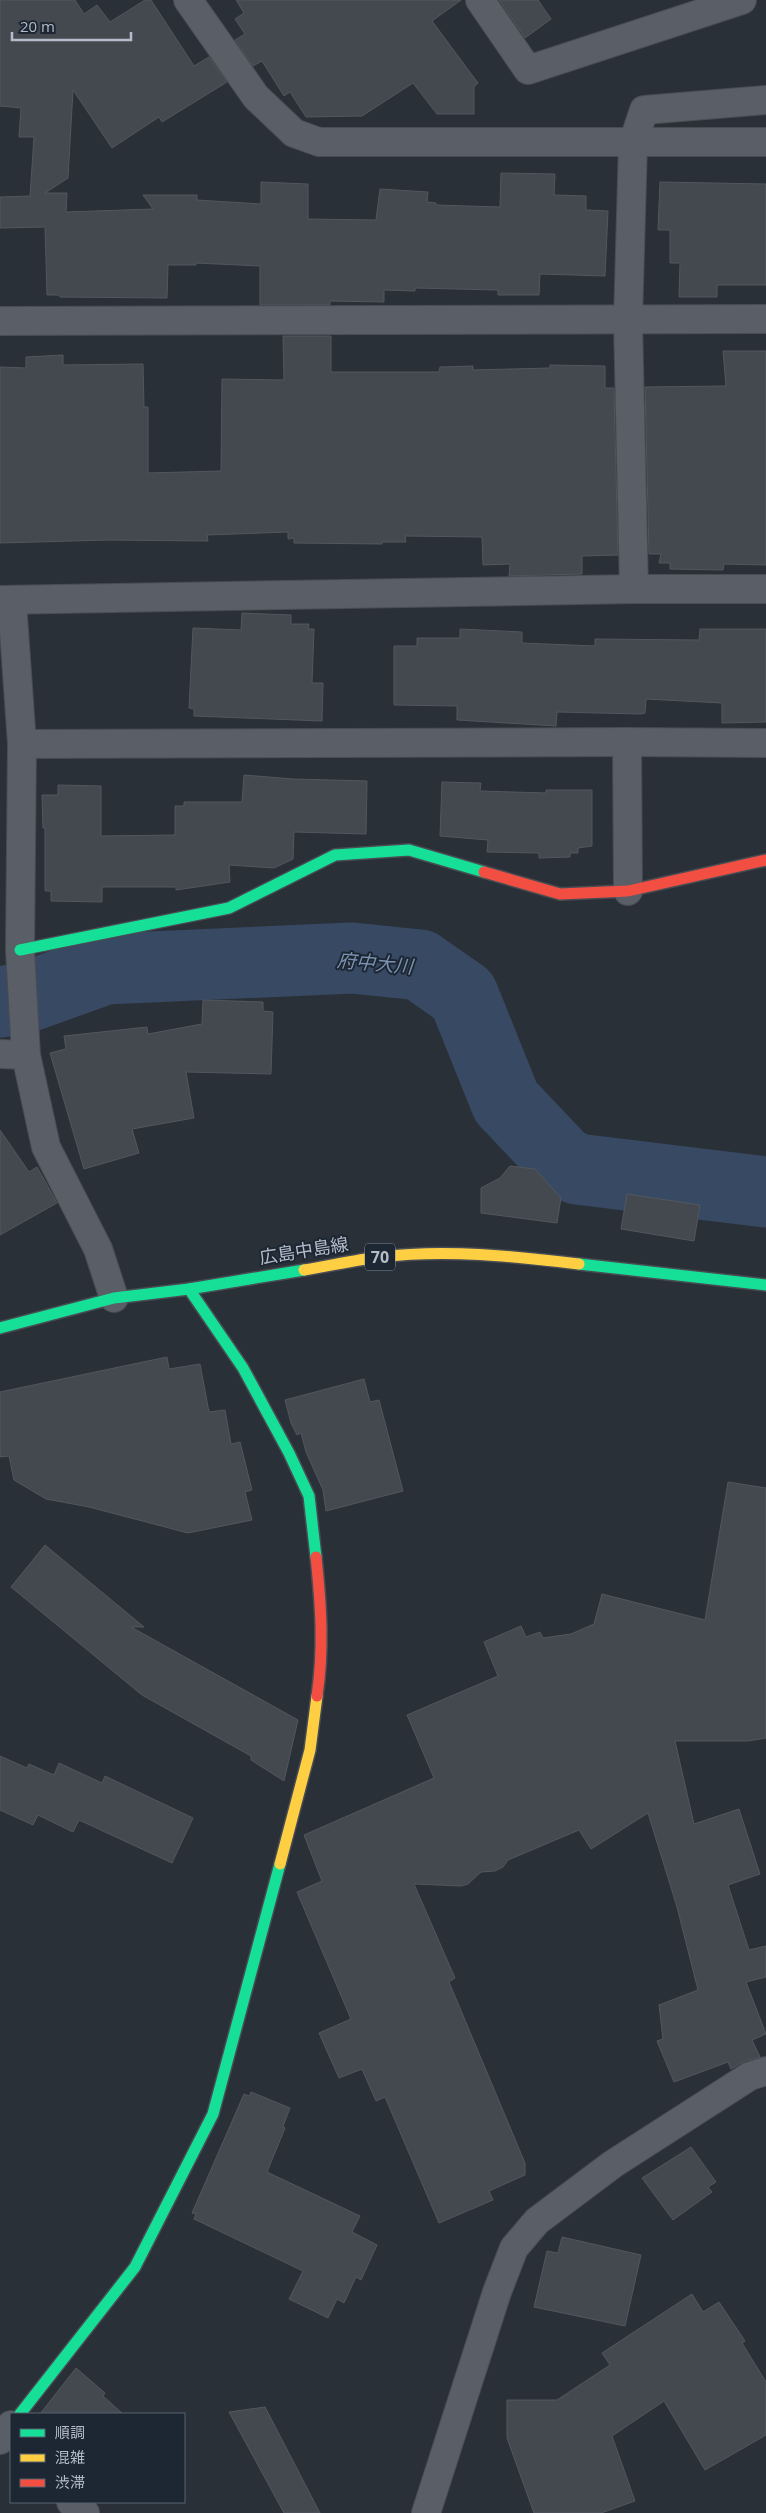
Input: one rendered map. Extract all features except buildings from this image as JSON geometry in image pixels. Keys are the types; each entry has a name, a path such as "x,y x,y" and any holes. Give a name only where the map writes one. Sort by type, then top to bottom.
{"street":[{"path":"188,0 256,97 294,133 319,142 766,142"},
{"path":"480,0 528,70 742,0"},
{"path":"634,589 628,321 633,143 644,110 766,100"},
{"path":"0,321 628,321 766,319"},
{"path":"114,1298 98,1249 46,1147 13,1054 24,1022 21,962 22,744 6,601 634,589 766,589"},
{"path":"626,742 628,891"},
{"path":"22,744 766,743"},
{"path":"21,962 229,908 335,855 409,850 560,894 628,891 766,860"},
{"name":"広島中島線","path":"0,1328 114,1298 189,1289 381,1257 469,1254 557,1261 766,1284"},
{"path":"21,2413 135,2267 213,2114 310,1750 318,1707 322,1662 322,1618 310,1496 243,1368 189,1289"},
{"path":"426,2513 497,2292 514,2248 536,2221 613,2164 750,2076 766,2070"},
{"path":"0,2440 10,2426"},
{"path":"0,2445 10,2453"},
{"path":"72,2503 85,2513"}],"waterway":[{"name":"府中大川","path":"0,1002 27,997 105,969 352,958 420,965 463,995 506,1102 562,1161 577,1169 766,1192"}],"traffic: fast":[{"path":"20,950 229,908 335,855 409,850 484,872"},
{"path":"579,1264 766,1285"},
{"path":"0,1328 114,1298 189,1289 304,1270"},
{"path":"189,1289 243,1368 289,1453 309,1496 316,1557"},
{"path":"21,2413 135,2267 213,2114 280,1864"}],"traffic: slow":[{"path":"304,1270 380,1257 430,1254 504,1256 579,1264"},
{"path":"280,1864 310,1750 317,1696"}],"traffic: jam":[{"path":"484,872 560,894 628,891 766,860"},
{"path":"316,1557 321,1627 317,1696"}]}
